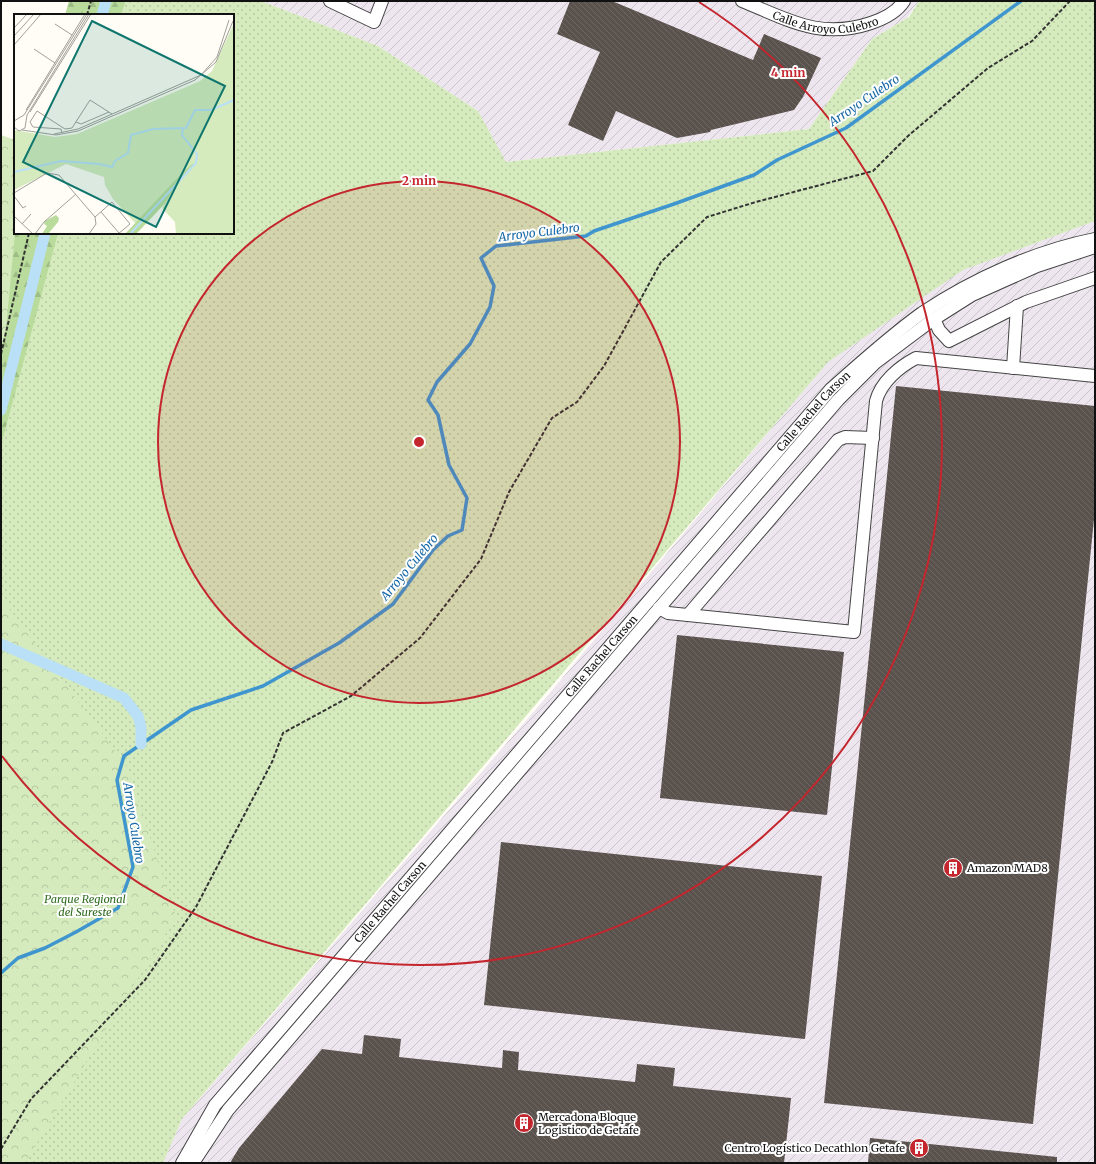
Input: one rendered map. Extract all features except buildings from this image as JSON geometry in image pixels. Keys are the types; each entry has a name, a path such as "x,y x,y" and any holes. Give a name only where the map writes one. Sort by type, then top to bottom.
{"street":[{"path":"330,1 374,22 382,1"},
{"name":"Calle Arroyo Culebro","path":"742,1 804,26 818,30 835,30 860,27 882,19 904,1"},
{"name":"Calle Rachel Carson","path":"182,1163 215,1105 831,389 866,358 922,314 962,288 1026,260 1095,239"},
{"name":"Calle Rachel Carson","path":"193,1163 228,1110 838,400 875,363 934,319 979,292 1037,266 1095,247"},
{"path":"934,319 939,330 949,341 1017,306 1095,278"},
{"path":"1013,368 1017,306"},
{"path":"659,608 668,613 854,632 873,438 879,391 883,385 905,365 916,358 1095,376"},
{"path":"688,615 838,440 845,437 873,438"}],"path":[{"path":"87,14 91,1"},
{"path":"1,1149 31,1099 145,980 196,907 272,762 283,733 351,696 420,638 481,559 509,492 552,418 577,402 604,366 662,262 707,218 756,202 873,171 908,136 988,68 1032,41 1070,1"},
{"path":"1,354 29,234"}],"shaded area":[{"path":"261,1 919,1 907,18 872,39 809,129 505,162 478,111 378,46"},
{"path":"1095,221 1095,1163 163,1163 182,1119 543,701 828,361 959,271"}],"green space":[{"path":"69,1 126,1 121,14 65,14"},
{"path":"126,1 261,1 378,46 478,111 506,162 809,129 872,39 909,17 919,1 1095,1 1095,221 963,270 828,362 182,1119 163,1163 1,1163 1,446 57,234 234,234 234,14 121,14"},
{"path":"1,135 14,140 15,234 6,329 1,348"},
{"path":"14,234 58,234 1,446 1,248"},
{"name":"Parque Regional del Sureste","path":"1,598 127,767 176,917 25,1163 1,1163"}],"waterway":[{"path":"102,14 106,1"},
{"name":"Arroyo Culebro","path":"1,973 18,958 45,948 118,908 133,867 117,780 124,756 191,710 263,686 339,643 393,604 433,550 448,536 462,530 467,498 449,465 438,415 428,400 437,382 470,344 490,307 494,286 481,258 496,246 586,236 594,231 754,175 777,160 846,128 1021,1"},
{"path":"1,410 45,234"},
{"path":"1,644 124,698 138,716 141,727 141,744"}],"place":[{"name":"Amazon MAD8","path":"953,868"},
{"name":"Mercadona Bloque Logistico de Getafe","path":"524,1123"},
{"name":"Centro Logístico Decathlon Getafe","path":"919,1148"}]}
